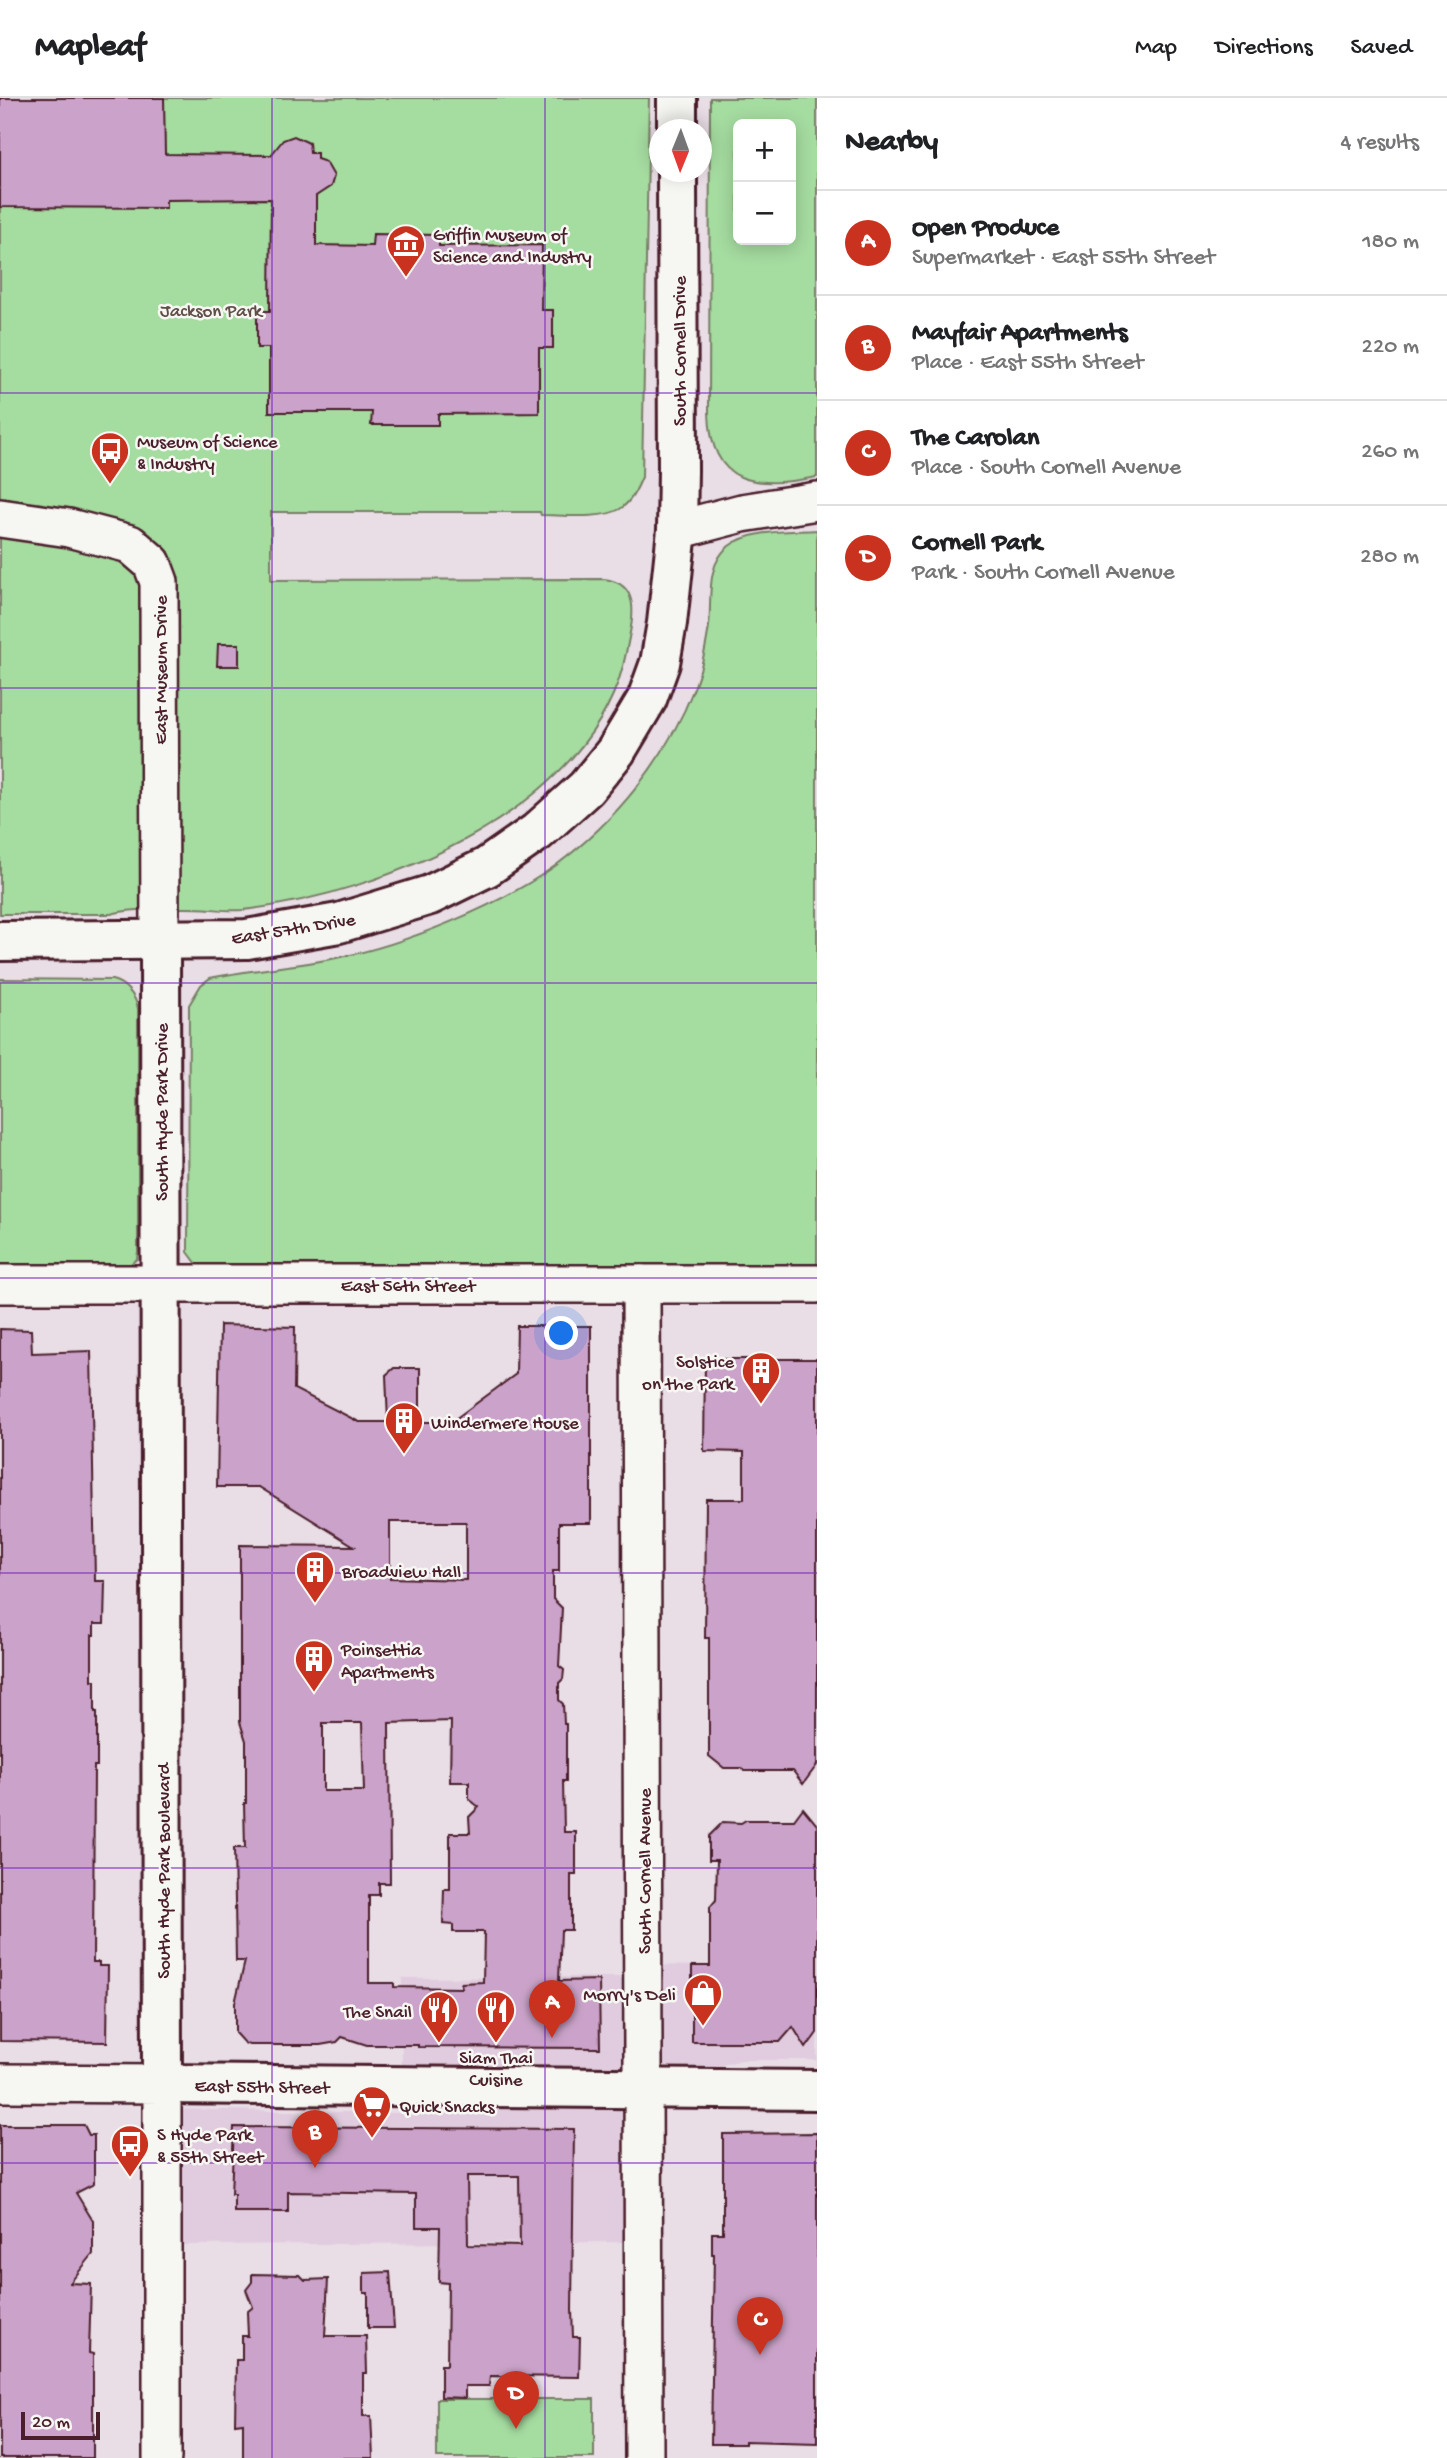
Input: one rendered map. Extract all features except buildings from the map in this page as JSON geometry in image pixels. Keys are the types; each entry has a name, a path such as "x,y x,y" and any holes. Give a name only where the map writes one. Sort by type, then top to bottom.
{"main road":[{"path":"677,98 677,119"},
{"name":"South Cornell Drive","path":"677,182 677,530"},
{"name":"East 57th Drive","path":"0,941 247,939 339,923 430,895 487,867 537,832 586,788 616,751 647,699 660,663 677,530"},
{"name":"South Hyde Park Drive","path":"160,941 161,1283"},
{"name":"South Hyde Park Boulevard","path":"161,1283 162,2084"},
{"name":"East 55th Street","path":"162,2084 817,2090"}],"street":[{"path":"677,530 742,513 817,502"},
{"name":"East Museum Drive","path":"0,518 102,535 130,544 152,563 159,582 160,941"},
{"name":"East 56th Street","path":"0,1284 817,1284"},
{"name":"South Cornell Avenue","path":"641,1284 644,2458"},
{"name":"East 55th Street","path":"0,2083 162,2084"},
{"name":"South Hyde Park Boulevard","path":"162,2084 162,2458"}],"shaded area":[{"path":"623,1965 817,1967 817,2060 741,2060 716,2067 624,2066 631,2242 169,2245 167,2109 402,2113 402,1978 623,1977"}],"green space":[{"name":"Jackson Park","path":"0,98 649,98 642,477 627,503 620,509 603,515 581,516 541,515 540,512 271,512 271,580 604,579 617,582 625,589 630,597 632,619 626,653 607,708 573,756 529,798 476,834 418,863 358,885 298,901 239,910 175,908 111,914 0,914"},
{"path":"710,98 817,98 817,477 775,482 741,477 728,469 718,456 712,438 709,413 710,182 712,182"},
{"path":"817,530 817,1266 197,1264 188,1252 189,1005 201,985 210,978 320,961 391,944 479,909 555,866 599,829 619,808 654,763 683,714 705,650 713,573 721,554 738,541 759,534"},
{"path":"0,979 112,980 125,987 135,999 138,1009 138,1252 137,1259 128,1266 0,1266"},
{"path":"437,2399 594,2399 594,2458 437,2458"}],"place":[{"name":"Griffin Museum of Science and Industry","path":"406,278"},
{"name":"Museum of Science & Industry","path":"110,485"},
{"name":"Solstice on the Park","path":"761,1405"},
{"name":"Windermere House","path":"404,1455"},
{"name":"Broadview Hall","path":"315,1604"},
{"name":"Poinsettia Apartments","path":"314,1693"},
{"name":"Morry's Deli","path":"703,2027"},
{"name":"Open Produce","path":"552,2038"},
{"name":"The Snail","path":"439,2044"},
{"name":"Siam Thai Cuisine","path":"496,2044"},
{"name":"Quick Snacks","path":"372,2139"},
{"name":"Mayfair Apartments","path":"315,2168"},
{"name":"S Hyde Park & 55th Street","path":"130,2178"},
{"name":"The Carolan","path":"760,2355"},
{"name":"Cornell Park","path":"516,2429"}]}
